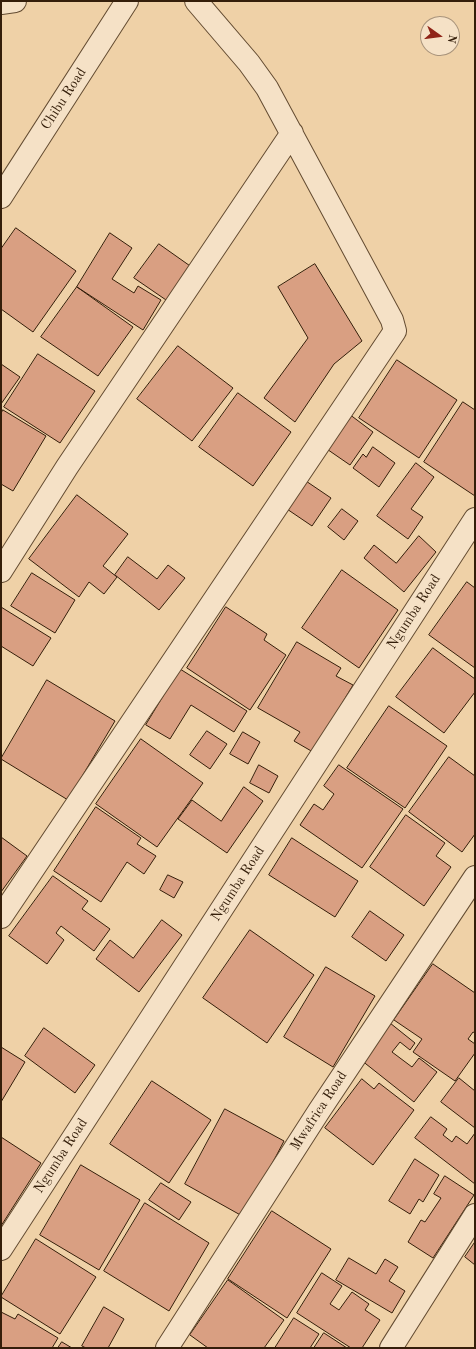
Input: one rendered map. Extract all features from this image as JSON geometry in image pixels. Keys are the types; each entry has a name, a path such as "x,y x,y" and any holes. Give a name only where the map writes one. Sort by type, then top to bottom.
{"street":[{"path":"1,3 15,1"},
{"name":"Chibu Road","path":"1,197 127,1"},
{"path":"1,917 395,331 392,320 267,88 249,63 196,1"},
{"path":"1,571 292,133"},
{"name":"Ngumba Road","path":"1,1249 475,519"},
{"name":"Mwafrica Road","path":"167,1348 319,1110 475,877"},
{"path":"391,1348 475,1215"}],"building":[{"path":"16,228 76,271 33,332 1,309 1,249"},
{"path":"110,233 132,248 112,279 134,293 138,286 161,300 143,330 77,287"},
{"path":"159,244 193,268 169,302 134,278"},
{"path":"315,264 362,341 334,364 295,422 264,398 308,338 278,287"},
{"path":"77,287 133,327 98,376 41,337"},
{"path":"178,346 233,388 192,441 137,399"},
{"path":"38,354 95,391 60,443 4,407"},
{"path":"397,360 457,400 419,458 359,418"},
{"path":"1,364 20,377 1,404"},
{"path":"238,393 291,432 253,486 199,447"},
{"path":"463,402 475,410 475,496 424,462"},
{"path":"3,410 46,436 13,491 1,484 1,414"},
{"path":"345,411 373,432 350,465 321,445"},
{"path":"373,447 395,463 379,487 353,468 363,454 366,457"},
{"path":"416,463 434,477 411,509 423,517 408,539 377,516"},
{"path":"300,477 331,498 312,526 281,505"},
{"path":"77,495 128,534 103,566 117,577 104,594 89,582 79,597 29,559"},
{"path":"342,509 358,521 344,540 328,527"},
{"path":"419,536 436,552 404,592 364,558 374,545 396,563"},
{"path":"128,557 157,579 168,565 185,578 159,610 115,575"},
{"path":"342,570 398,610 359,668 302,628"},
{"path":"32,573 75,600 55,633 11,606"},
{"path":"467,582 475,588 475,668 429,635"},
{"path":"1,607 51,638 33,666 1,646"},
{"path":"226,607 267,634 264,640 286,655 250,710 187,668"},
{"path":"297,642 341,668 336,676 353,685 313,752 294,741 300,732 258,708"},
{"path":"433,648 475,679 475,692 444,733 396,697"},
{"path":"180,669 247,711 234,732 191,705 170,739 146,725"},
{"path":"47,680 115,721 68,800 1,759"},
{"path":"389,706 447,746 405,808 347,768"},
{"path":"207,731 227,744 210,769 190,755"},
{"path":"243,732 260,742 248,764 230,754"},
{"path":"141,739 203,783 157,847 96,804"},
{"path":"449,757 475,776 475,834 462,852 409,812"},
{"path":"259,765 278,776 269,793 250,783"},
{"path":"339,765 403,809 362,868 300,825 314,804 323,810 334,794 324,786"},
{"path":"244,787 263,801 227,853 178,819 192,800 221,821"},
{"path":"96,807 141,838 137,844 156,856 144,874 127,862 101,902 54,871"},
{"path":"406,815 445,843 436,856 451,867 424,906 370,867"},
{"path":"1,837 27,856 1,892"},
{"path":"292,838 358,881 335,917 269,875"},
{"path":"168,875 183,882 174,898 160,890"},
{"path":"53,876 88,901 82,909 110,929 94,951 61,926 56,933 64,940 47,964 9,936"},
{"path":"370,911 404,935 386,961 352,937"},
{"path":"162,920 182,935 139,992 96,959 110,940 133,958"},
{"path":"250,930 314,975 267,1043 203,998"},
{"path":"433,964 475,993 475,1033 473,1032 468,1039 475,1044 475,1053 455,1081 413,1052 422,1039 394,1020"},
{"path":"326,967 375,996 333,1067 284,1037"},
{"path":"390,1023 415,1043 410,1050 400,1042 392,1052 412,1067 419,1058 437,1072 414,1102 361,1060"},
{"path":"44,1028 95,1065 75,1093 25,1056"},
{"path":"1,1047 25,1062 1,1102"},
{"path":"459,1078 475,1091 475,1128 441,1102"},
{"path":"362,1079 374,1089 379,1083 414,1110 373,1165 325,1128"},
{"path":"152,1081 211,1120 169,1183 110,1144"},
{"path":"225,1109 284,1141 244,1217 185,1184"},
{"path":"431,1117 447,1129 443,1135 452,1142 456,1136 467,1144 475,1133 475,1184 415,1138"},
{"path":"1,1137 41,1163 1,1226"},
{"path":"415,1159 439,1175 423,1202 419,1199 410,1214 389,1201"},
{"path":"81,1165 140,1200 99,1270 40,1235"},
{"path":"445,1176 474,1195 433,1258 408,1242 421,1220 425,1222 441,1198 434,1194"},
{"path":"161,1183 191,1202 179,1220 149,1200"},
{"path":"145,1203 209,1243 169,1311 104,1271"},
{"path":"272,1211 331,1249 287,1318 228,1279"},
{"path":"36,1239 96,1277 60,1334 1,1297"},
{"path":"475,1242 475,1265 465,1257"},
{"path":"349,1258 376,1274 385,1259 398,1267 389,1281 405,1291 392,1313 336,1280"},
{"path":"322,1273 342,1286 330,1304 339,1310 352,1292 369,1304 365,1310 380,1320 362,1348 351,1348 297,1313"},
{"path":"228,1280 284,1320 264,1348 208,1348 190,1335"},
{"path":"104,1307 124,1319 108,1348 86,1348 82,1346"},
{"path":"1,1312 15,1319 18,1314 58,1338 52,1348 1,1348"},
{"path":"294,1318 319,1334 310,1348 275,1348"},
{"path":"324,1333 347,1348 314,1348"},
{"path":"62,1342 72,1348 58,1348"}]}
